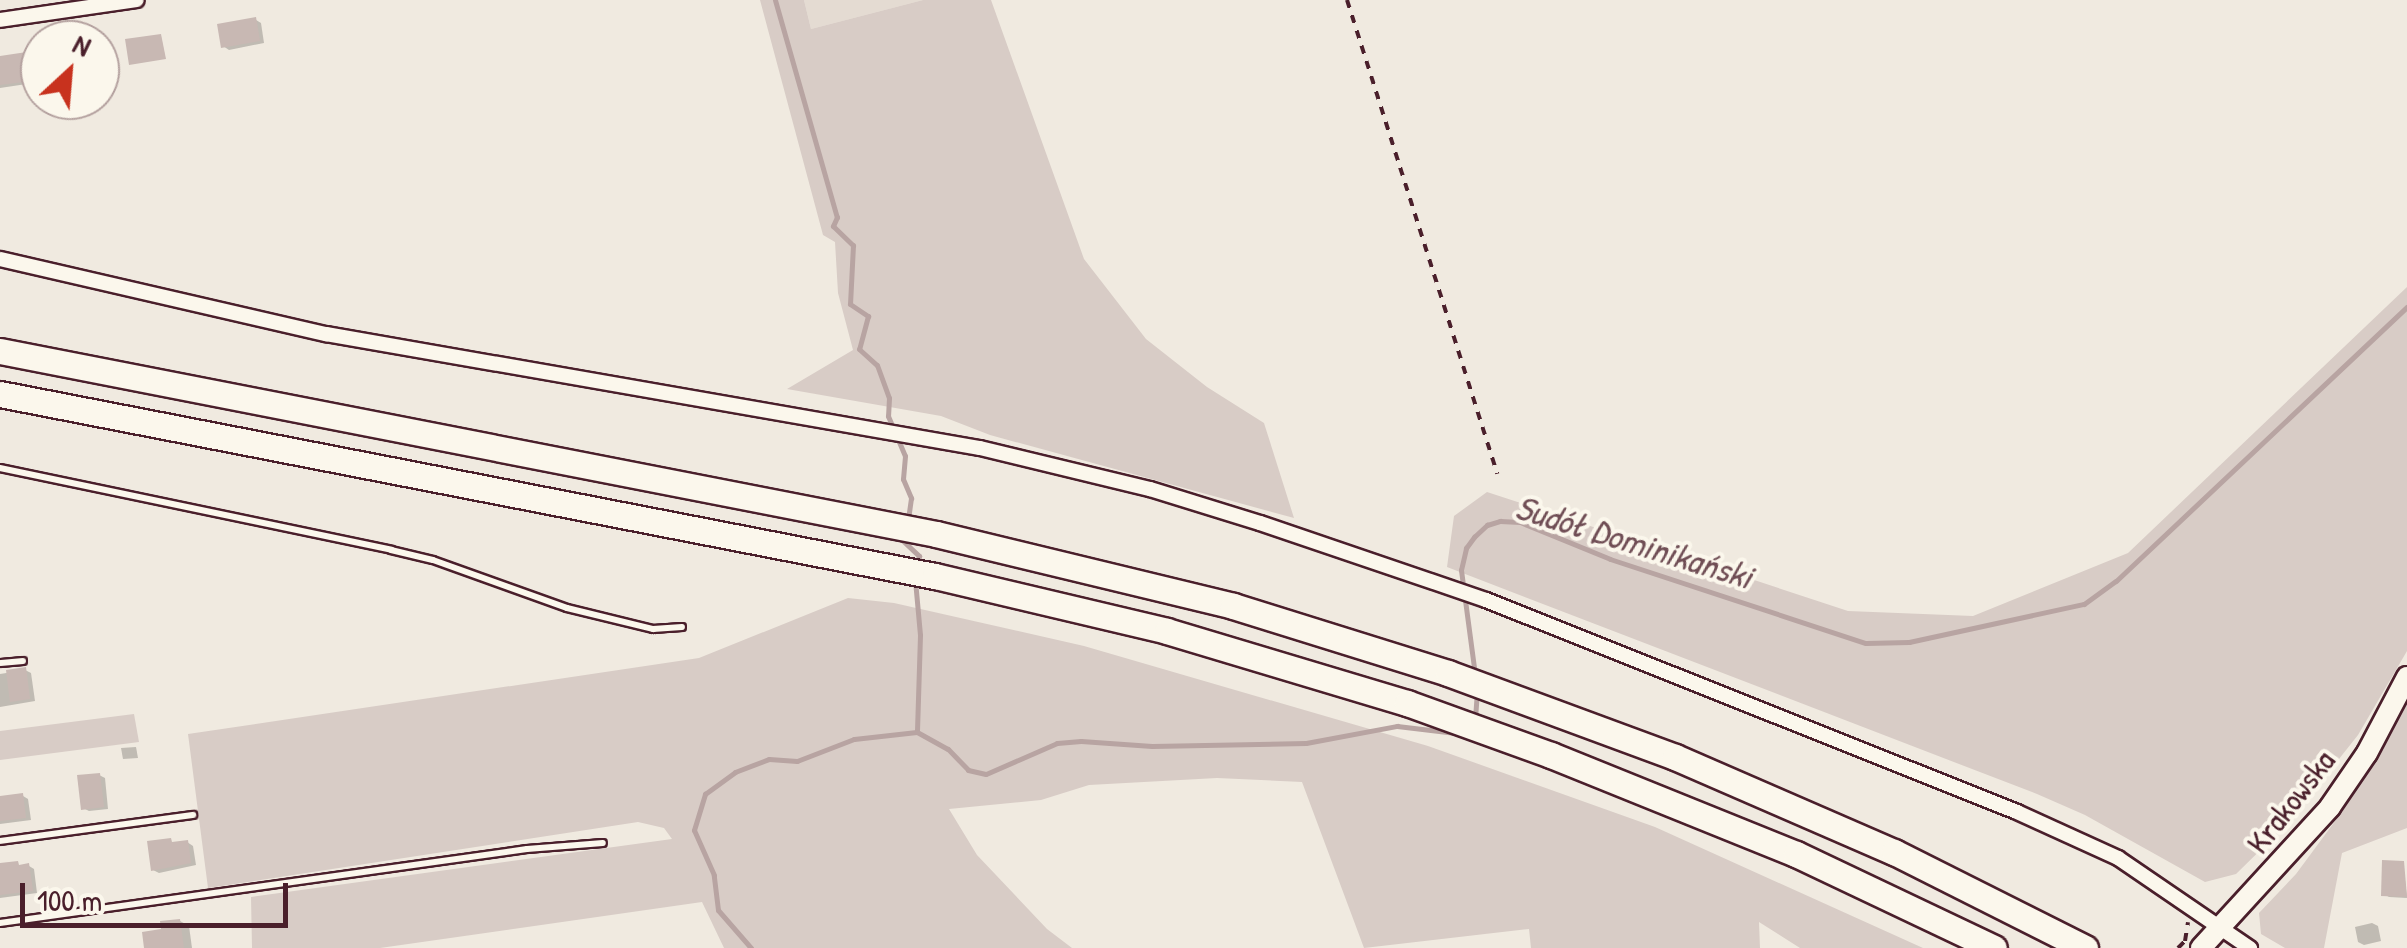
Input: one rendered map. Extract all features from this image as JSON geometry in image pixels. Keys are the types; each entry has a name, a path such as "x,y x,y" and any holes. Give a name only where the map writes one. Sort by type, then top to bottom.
{"highway":[{"path":"0,351 1108,572 1324,632 1448,673 1779,800 2085,948"},
{"path":"0,394 729,536 1051,602 1167,631 1407,703 1654,794 1866,886 1994,948"}],"street":[{"path":"0,20 137,0"},
{"path":"0,259 326,334 882,428 1150,489 1486,600 2099,848 2250,948"},
{"name":"Krakowska","path":"2201,948 2330,807 2367,753 2407,677"}],"lane":[{"path":"0,468 433,560 567,608 653,629 682,627"},
{"path":"0,664 22,661"},
{"path":"0,841 193,815"},
{"path":"0,923 527,849 603,843"}],"path":[{"path":"1347,0 1498,474"},
{"path":"2178,948 2185,941 2188,918"}],"shaded area":[{"path":"760,0 804,0 811,29 923,0 991,0 1084,259 1146,339 1207,387 1264,423 1294,518 990,435 941,416 787,389 853,350 838,293 835,242 823,235"},
{"path":"804,0 923,0 811,29"},
{"path":"2407,287 2407,651 2358,735 2289,822 2236,874 2205,882 2085,815 2037,794 1447,567 1454,516 1487,492 1848,611 1973,616 2128,553"},
{"path":"848,598 894,603 1084,646 1428,746 1655,827 1923,948 1800,948 1759,922 1760,948 1531,948 1529,929 1364,948 1302,782 1217,778 1089,785 1041,800 949,809 977,855 1047,929 1072,948 724,948 702,902 380,948 252,948 251,897 672,839 664,828 638,822 208,888 188,734 699,658"},
{"path":"2407,693 2407,828 2342,853 2324,948 2285,948 2261,934 2259,913 2296,874 2344,809 2384,746"},
{"path":"134,714 139,742 0,760 0,731"}],"building":[{"path":"256,17 260,41 221,48 217,24"},
{"path":"161,34 166,59 129,65 125,39"},
{"path":"20,53 20,82 0,85 0,56"},
{"path":"26,667 30,699 10,702 6,670"},
{"path":"100,773 104,807 81,810 77,775"},
{"path":"23,793 26,818 0,821 0,796"},
{"path":"171,838 172,842 188,840 191,863 151,871 147,841"},
{"path":"2382,860 2404,861 2407,897 2381,896"},
{"path":"18,861 19,865 29,863 33,891 0,895 0,863"},
{"path":"180,919 184,948 144,948 142,932 161,929 160,921"}],"waterway":[{"path":"775,0 837,217 833,226 853,245 850,304 868,316 859,349 877,365 889,398 888,416 905,456 903,479 911,498 908,520"},
{"name":"Sudół Dominikański","path":"1475,675 1461,570 1466,548 1474,537 1487,525 1500,521 1520,522 1610,559 1866,643 1909,642 2084,604 2116,581 2407,307"},
{"path":"905,535 901,539 919,556 917,564"},
{"path":"915,580 920,635 917,732"},
{"name":"Sudół Dominikański","path":"1475,719 1477,691"},
{"name":"Sudół Dominikański","path":"751,948 718,910 714,875 694,830 705,794 735,772 769,759 797,761 854,739 917,732 948,749 968,770 986,774 1057,743 1306,743 1397,726 1456,733"}]}
